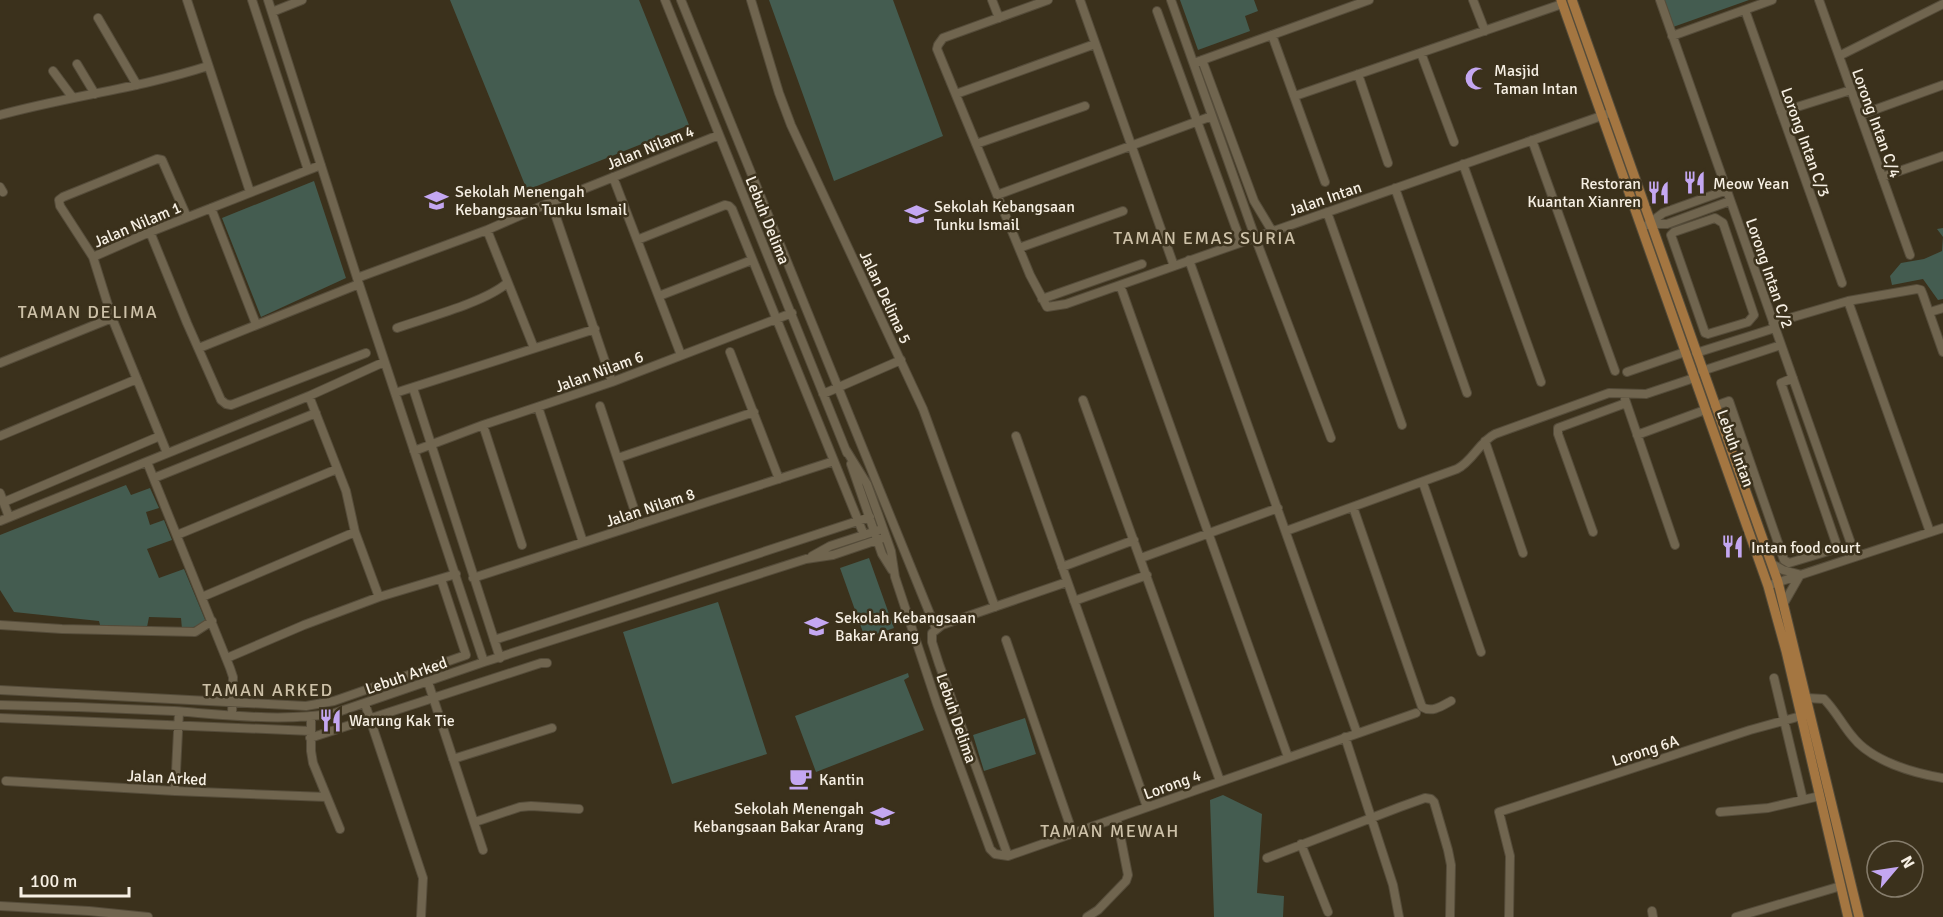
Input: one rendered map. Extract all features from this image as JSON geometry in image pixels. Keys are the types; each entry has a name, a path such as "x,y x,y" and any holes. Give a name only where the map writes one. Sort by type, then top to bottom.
{"main road":[{"name":"Lebuh Intan","path":"1572,0 1702,370 1710,408 1768,586 1848,917"},
{"name":"Lebuh Intan","path":"1562,2 1694,378 1710,408 1754,509 1778,582 1859,917"},
{"path":"1750,530 1749,515 1754,509"}],"street":[{"path":"187,0 250,192"},
{"path":"252,0 308,170"},
{"path":"268,0 384,362 484,662"},
{"path":"272,12 302,0"},
{"name":"Lebuh Delima","path":"665,0 846,450 882,554 895,577"},
{"path":"681,0 936,629"},
{"name":"Jalan Delima 5","path":"751,0 791,125 936,439 995,607"},
{"path":"992,0 999,18"},
{"path":"1048,0 943,38 937,49 1042,299 1142,264"},
{"path":"1080,0 1174,266"},
{"path":"1171,0 1255,237 1331,438"},
{"path":"1194,63 1369,0"},
{"path":"1473,0 1485,31"},
{"path":"1543,0 1546,10"},
{"name":"Lorong Intan C/2","path":"1660,0 1855,555"},
{"path":"1672,36 1772,0"},
{"name":"Lorong Intan C/4","path":"1819,0 1910,255"},
{"path":"1295,96 1546,10 1562,2"},
{"path":"1839,56 1943,4"},
{"name":"Lorong Intan C/3","path":"1744,10 1842,283"},
{"path":"1157,11 1241,242"},
{"path":"98,18 136,86"},
{"path":"1272,35 1325,182"},
{"path":"956,94 1095,44"},
{"path":"1421,53 1454,142"},
{"path":"1203,60 1254,201 1272,231"},
{"path":"77,64 95,94"},
{"path":"0,115 168,79 208,66"},
{"path":"53,71 73,98"},
{"path":"1358,75 1388,163"},
{"path":"1860,115 1943,85"},
{"path":"1780,112 1851,90"},
{"path":"976,144 1085,106"},
{"name":"Jalan Intan","path":"1042,299 1047,307 1066,304 1611,112"},
{"path":"997,195 1212,116"},
{"name":"Jalan Nilam 4","path":"199,348 719,135"},
{"path":"1532,140 1615,371"},
{"path":"1882,177 1943,156"},
{"path":"93,257 60,206 59,200 63,197 157,159 162,160 188,217"},
{"path":"1463,164 1541,382"},
{"name":"Jalan Nilam 1","path":"167,453 112,318 93,257 150,232 321,165"},
{"path":"613,177 681,355"},
{"path":"1395,188 1467,393"},
{"path":"1651,224 1663,213 1727,190"},
{"path":"1641,227 1651,224 1667,224 1730,201"},
{"path":"551,202 612,382"},
{"name":"Lebuh Delima","path":"637,240 724,205 729,206 864,535"},
{"path":"211,208 256,324"},
{"path":"1019,248 1123,211"},
{"path":"1327,212 1402,425"},
{"path":"1663,213 1667,224"},
{"path":"1691,216 1694,225"},
{"path":"1715,218 1723,223 1754,315 1748,322 1713,334 1705,333 1671,238 1674,232 1694,225 1715,218"},
{"path":"487,230 534,348"},
{"path":"150,232 221,400 226,404 231,405 366,353"},
{"path":"659,296 752,260"},
{"path":"1189,261 1357,733"},
{"path":"396,328 499,290 507,283"},
{"path":"1120,285 1288,757"},
{"path":"1696,353 1848,301 1917,289 1921,290 1943,352"},
{"path":"1848,301 1930,532"},
{"path":"1930,312 1943,308"},
{"name":"Jalan Nilam 6","path":"414,451 483,424 538,408 612,382 792,313"},
{"path":"0,363 112,318"},
{"path":"1729,328 1734,341"},
{"path":"395,393 595,329"},
{"path":"1702,370 1781,345"},
{"path":"729,352 779,479"},
{"path":"1627,372 1685,352"},
{"path":"823,394 901,360"},
{"path":"0,521 309,396 384,362"},
{"path":"1286,531 1423,483 1465,465 1485,441 1495,434 1602,395 1616,392 1646,394 1694,378"},
{"path":"1637,435 1729,401 1786,562 1832,550 1836,548 1836,543 1781,383 1793,378"},
{"path":"0,436 137,379"},
{"path":"413,388 500,658"},
{"path":"1624,392 1675,545"},
{"path":"309,396 348,500 355,532 379,597"},
{"path":"1083,400 1221,781"},
{"path":"1593,532 1558,434 1558,428 1626,403"},
{"path":"600,406 639,524"},
{"path":"538,408 584,542"},
{"path":"618,458 754,412"},
{"path":"154,478 316,413"},
{"path":"483,424 522,545"},
{"path":"4,502 160,436"},
{"path":"1016,436 1147,807"},
{"path":"1485,441 1523,553"},
{"name":"Lebuh Delima","path":"846,450 867,484 885,533 891,551 895,577 940,712 990,849 994,854 1008,856"},
{"name":"Jalan Nilam 8","path":"473,578 834,461"},
{"path":"147,462 227,658 233,677 232,715"},
{"path":"177,535 337,469"},
{"path":"1423,483 1481,652"},
{"path":"1818,487 1829,483"},
{"path":"0,493 9,517"},
{"path":"1754,509 1766,505"},
{"path":"1353,507 1422,706 1427,710 1435,709 1450,701"},
{"path":"1141,558 1278,508"},
{"path":"494,640 870,517"},
{"path":"1768,586 1855,555 1943,528"},
{"path":"202,597 355,532"},
{"name":"Lebuh Arked","path":"0,705 311,717 365,704 484,662 806,560 833,555 885,533"},
{"name":"Lebuh Arked","path":"806,560 830,546 864,535 876,536"},
{"path":"1062,567 1134,540"},
{"path":"1772,564 1800,575"},
{"path":"227,658 304,625 379,597 456,574"},
{"path":"1074,601 1147,575"},
{"path":"1784,603 1800,575"},
{"path":"441,579 466,655"},
{"path":"1008,856 931,638 936,629 1067,582"},
{"path":"0,625 195,632 212,621"},
{"path":"1006,640 1073,834"},
{"path":"0,690 306,706 334,701 480,650"},
{"path":"0,718 179,726 310,735 547,663"},
{"path":"1774,678 1803,800"},
{"path":"428,682 483,850"},
{"path":"1807,698 1824,699 1852,738 1874,754 1911,771 1943,778"},
{"path":"365,704 423,878 421,917"},
{"path":"175,791 179,712"},
{"name":"Lorong 4","path":"1008,856 1416,713"},
{"name":"Lorong 6A","path":"1509,917 1510,856 1499,812 1784,719 1801,716"},
{"path":"311,717 313,763 340,829"},
{"path":"453,759 552,728"},
{"path":"1345,737 1393,885 1399,917"},
{"name":"Jalan Arked","path":"6,781 326,797"},
{"path":"1720,812 1768,808 1820,796"},
{"path":"1267,858 1425,798 1431,799 1434,802 1448,850 1450,917"},
{"path":"475,822 520,807 579,809"},
{"path":"1087,917 1098,910 1126,881 1128,875 1117,819"},
{"path":"1301,844 1328,912"},
{"path":"1737,917 1841,886"},
{"path":"0,906 148,917"}],"green space":[{"path":"450,0 639,0 689,125 527,190"},
{"path":"769,0 893,0 943,136 834,181"},
{"path":"1180,0 1254,0 1258,11 1245,16 1250,31 1198,50"},
{"path":"1664,0 1749,0 1673,27"},
{"path":"314,181 346,278 261,317 222,218"},
{"path":"1943,228 1943,237 1937,229"},
{"path":"1943,237 1943,299 1938,300 1923,279 1892,285 1890,276 1901,263 1924,259 1942,251"},
{"path":"126,485 131,495 150,488 159,508 146,512 150,525 164,520 172,540 147,549 159,578 184,569 206,622 189,629 182,629 181,618 149,617 147,627 100,625 99,621 14,612 0,590 0,535"},
{"path":"869,558 894,628 865,638 840,568"},
{"path":"718,602 767,754 672,784 623,632"},
{"path":"908,673 909,677 904,680 924,730 816,772 795,716"},
{"path":"1025,718 1036,754 984,771 973,735"},
{"path":"1223,795 1262,814 1257,893 1284,896 1283,917 1214,917 1210,800"}],"place":[{"name":"Masjid Taman Intan","path":"1476,79"},
{"name":"Meow Yean","path":"1695,183"},
{"name":"Restoran Kuantan Xianren","path":"1659,192"},
{"name":"Sekolah Menengah Kebangsaan Tunku Ismail","path":"437,200"},
{"name":"Sekolah Kebangsaan Tunku Ismail","path":"916,215"},
{"name":"Intan food court","path":"1733,547"},
{"name":"Sekolah Kebangsaan Bakar Arang","path":"817,626"},
{"name":"Warung Kak Tie","path":"331,720"},
{"name":"Kantin","path":"801,779"},
{"name":"Sekolah Menengah Kebangsaan Bakar Arang","path":"882,817"}],"district":[{"name":"TAMAN EMAS SURIA","path":"1205,238"},
{"name":"TAMAN DELIMA","path":"88,312"},
{"name":"TAMAN ARKED","path":"268,690"},
{"name":"TAMAN MEWAH","path":"1110,831"}]}
